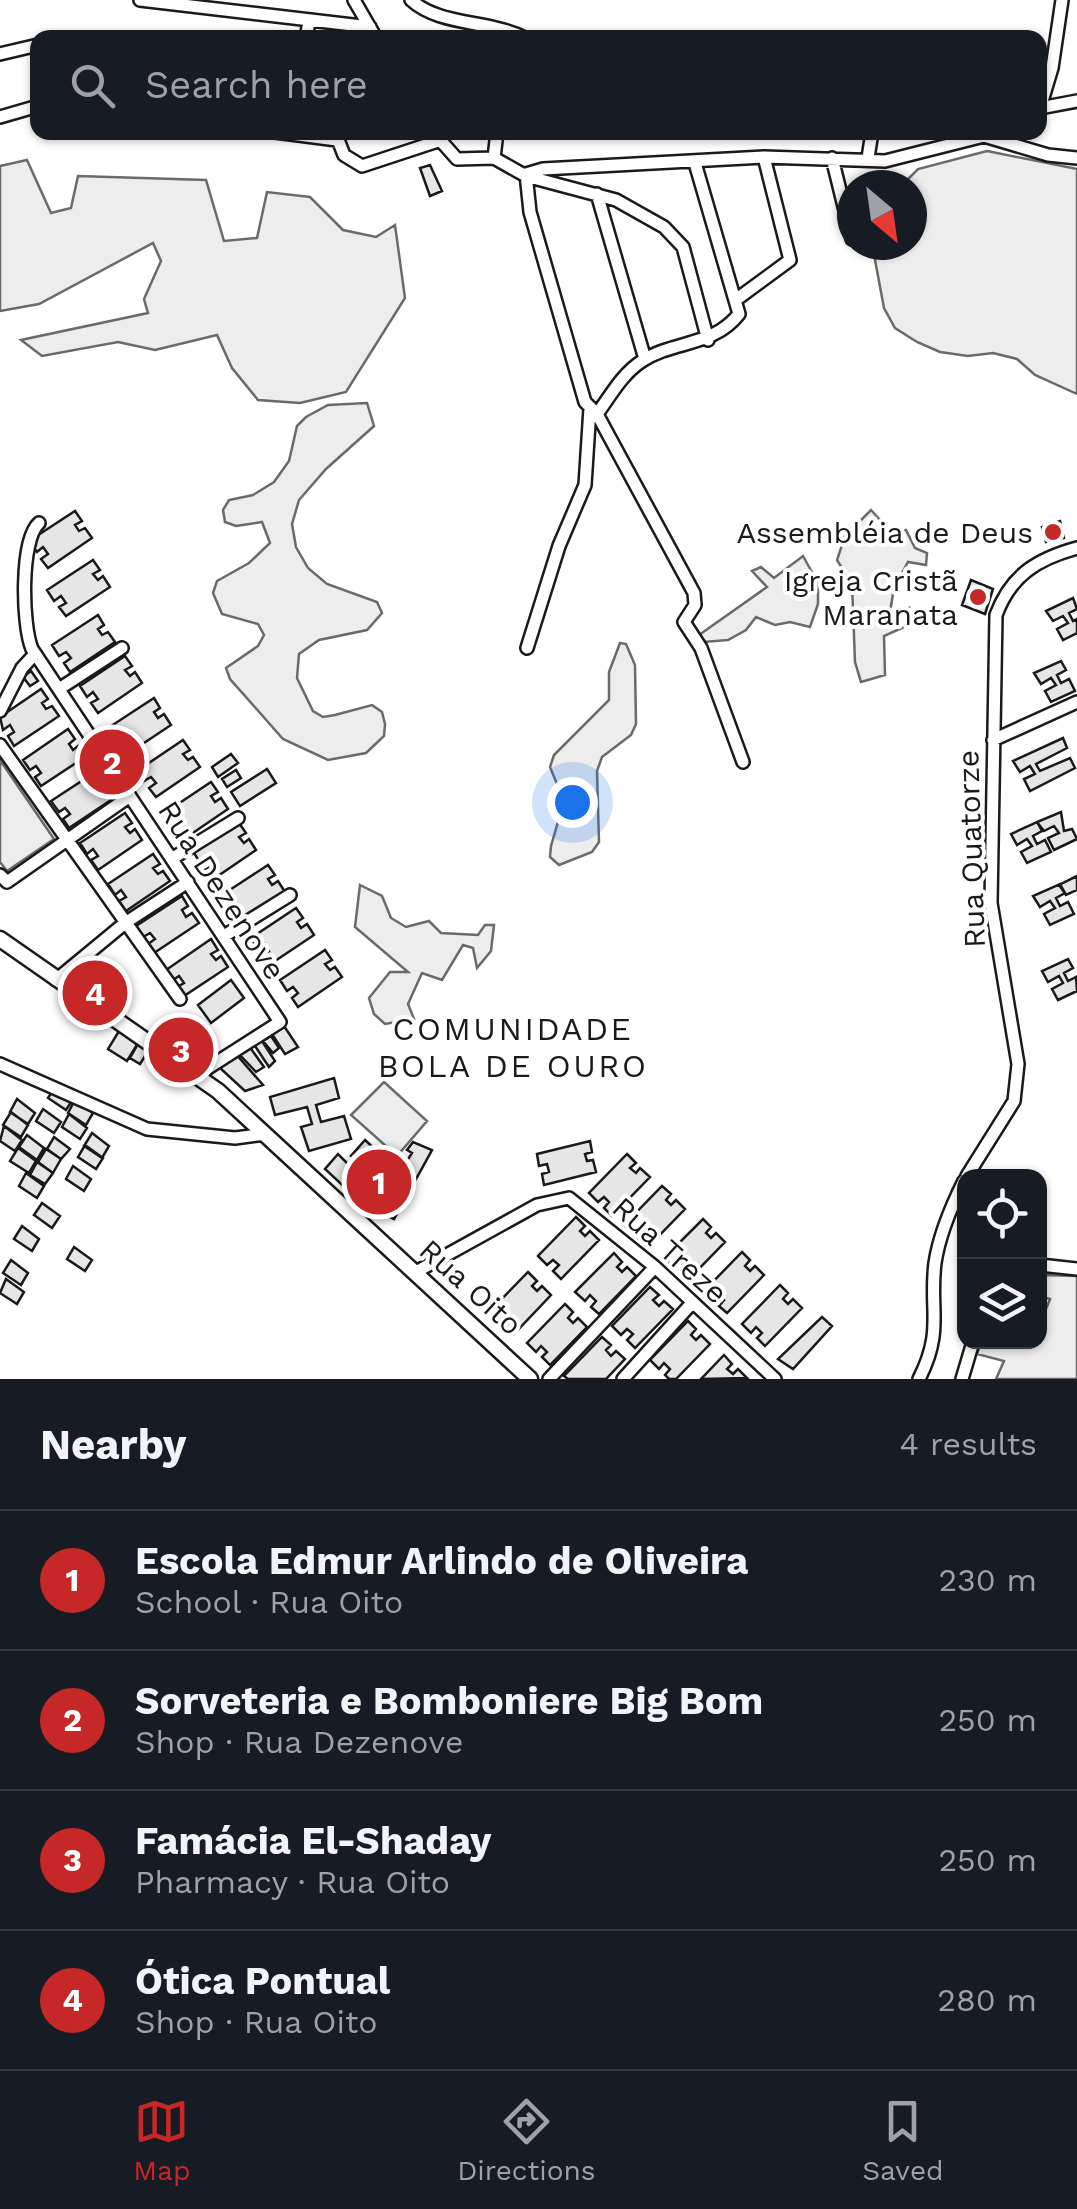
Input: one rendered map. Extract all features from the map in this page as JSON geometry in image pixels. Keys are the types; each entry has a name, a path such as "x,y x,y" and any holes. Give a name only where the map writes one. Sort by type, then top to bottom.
{"street":[{"path":"140,0 360,30"},
{"path":"354,0 372,30"},
{"path":"411,0 434,14 495,30"},
{"path":"1047,74 1062,0"},
{"path":"308,30 309,22"},
{"path":"0,54 30,47"},
{"path":"1047,107 1077,101"},
{"path":"0,117 30,108"},
{"path":"338,140 344,156 362,166 427,140"},
{"path":"438,140 457,160 494,158 526,175 597,194 648,218 679,240 708,340"},
{"path":"494,158 496,140"},
{"path":"868,158 871,140"},
{"path":"526,175 543,169 764,157 892,160 969,140"},
{"path":"997,140 1077,158"},
{"path":"1016,146 1020,140"},
{"path":"737,299 790,260 764,157"},
{"path":"832,158 837,178"},
{"path":"527,648 559,546 585,485 594,411 622,378 645,359 708,340 738,314 737,299 695,163"},
{"path":"526,175 530,212 594,411 694,593 695,605 684,622 701,648 743,762"},
{"path":"597,194 645,359"},
{"name":"Rua Dezenove","path":"39,523 26,540 26,626 35,654 280,1022 197,1075"},
{"name":"Rua Quatorze","path":"972,1169 1008,1112 1018,1087 1018,1064 992,919 993,634 1003,596 1027,568 1077,548"},
{"path":"59,689 122,648"},
{"path":"0,711 22,668 35,654"},
{"path":"992,740 1077,702"},
{"path":"0,745 180,998"},
{"path":"0,875 7,882 130,796"},
{"path":"173,858 238,818"},
{"path":"56,980 125,924 188,882"},
{"path":"224,936 290,895"},
{"name":"Rua Oito","path":"0,938 197,1075 530,1379"},
{"path":"0,1064 147,1129 234,1138 266,1134"},
{"name":"Rua Treze","path":"414,1273 537,1204 569,1198 655,1267 774,1379"},
{"name":"Rua Quatorze","path":"919,1379 932,1347 938,1314 935,1264 957,1204"},
{"path":"1047,1266 1077,1269"},
{"path":"549,1379 655,1267"},
{"path":"623,1379 692,1303"},
{"path":"962,1379 971,1349"}],"shaded area":[{"path":"987,151 1077,169 1077,394 1035,375 1017,359 993,353 968,356 940,352 895,328 884,308 875,260 927,260 927,170 918,169"},
{"path":"27,160 51,213 71,208 78,176 206,180 224,241 257,238 267,192 310,197 343,230 376,237 395,225 405,298 346,392 300,403 258,400 232,368 217,335 155,350 118,342 42,356 21,340 148,313 144,299 161,261 153,243 39,304 0,311 0,166"},
{"path":"367,403 374,426 326,469 299,500 292,524 296,547 308,568 327,584 377,602 382,613 367,630 319,640 299,654 297,678 313,711 323,717 372,705 382,712 384,736 366,753 328,760 283,739 230,679 226,668 258,646 264,635 258,624 222,614 213,593 217,581 249,563 270,543 262,522 236,526 225,522 223,510 229,500 253,495 274,482 289,461 297,426 306,417 328,405"},
{"path":"871,510 892,533 906,530 915,548 927,553 926,565 908,562 894,588 890,612 909,608 904,627 884,636 885,675 861,682 855,662 852,584 837,560 845,536"},
{"path":"803,556 818,583 818,604 810,627 790,622 775,625 756,617 746,630 728,640 704,642 699,635 767,587 752,571 761,567 774,578"},
{"path":"620,643 626,644 635,665 636,724 631,735 602,757 597,771 599,842 592,852 559,865 550,857 564,801 550,767 554,755 609,700 609,672"},
{"path":"0,760 54,839 7,871 0,862"},
{"path":"360,885 382,896 391,918 406,927 429,921 441,933 478,935 485,925 494,925 491,951 477,968 473,948 463,945 442,980 422,973 408,1004 414,1019 385,1024 374,1014 369,998 390,972 408,972 355,927"},
{"path":"384,1082 427,1121 397,1156 351,1115"},
{"path":"1047,1275 1077,1276 1077,1379 996,1379 1004,1361 977,1354 979,1349 1047,1349"}],"building":[{"path":"430,165 442,191 430,196 420,168"},
{"path":"75,511 82,521 75,525 79,531 85,528 92,538 48,568 41,559 48,554 43,547 37,552 29,541"},
{"name":"Assembléia de Deus","path":"1060,521 1064,538 1046,542 1042,527"},
{"path":"93,560 100,570 93,574 98,580 103,576 110,587 66,616 59,607 66,603 61,596 54,601 47,590"},
{"name":"Igreja Cristã Maranata","path":"971,580 993,589 985,614 962,605"},
{"path":"1073,598 1077,609 1069,613 1073,621 1077,619 1077,633 1063,640 1057,629 1068,623 1063,616 1053,621 1046,611"},
{"path":"98,615 104,625 98,629 102,635 108,632 115,642 70,672 64,663 71,658 66,652 59,656 52,645"},
{"path":"125,656 132,666 125,670 130,676 135,672 142,683 98,713 91,703 98,699 93,692 87,697 80,686"},
{"path":"1061,661 1066,670 1057,675 1061,683 1069,679 1075,691 1051,702 1045,691 1056,685 1051,678 1041,684 1034,673"},
{"path":"31,671 38,681 30,686 23,677"},
{"path":"41,689 48,699 42,703 46,709 52,706 59,716 14,746 8,736 14,732 10,725 3,730 0,717"},
{"path":"154,698 160,708 154,712 158,718 164,714 171,725 126,755 120,745 127,741 122,735 115,739 108,728"},
{"path":"68,729 75,739 69,744 73,750 78,746 85,757 41,786 35,777 41,773 36,766 30,770 23,760"},
{"path":"1063,738 1067,748 1036,764 1040,771 1070,758 1075,768 1030,791 1024,779 1035,774 1030,766 1020,772 1013,761"},
{"path":"183,740 190,750 183,754 188,760 193,757 200,767 156,797 149,788 156,783 151,777 144,781 137,771"},
{"path":"231,754 238,763 218,777 212,767"},
{"path":"267,769 276,783 240,806 231,792"},
{"path":"236,770 241,778 227,787 222,779"},
{"path":"97,771 104,781 97,785 101,791 107,788 114,798 69,828 63,819 70,814 65,808 59,812 51,801"},
{"path":"211,782 218,792 211,796 215,802 221,798 228,809 184,839 177,829 184,825 179,818 173,823 166,812"},
{"path":"1061,812 1064,831 1072,829 1077,839 1054,850 1048,838 1059,833 1054,826 1044,831 1037,822"},
{"path":"125,813 132,823 125,827 130,833 135,829 142,840 98,870 91,860 98,856 93,849 87,854 80,843"},
{"path":"1037,822 1042,831 1033,836 1037,844 1045,840 1051,852 1027,863 1021,852 1032,846 1027,839 1017,845 1011,834"},
{"path":"239,823 246,833 239,837 244,843 249,839 256,850 212,880 205,870 212,866 207,859 201,864 194,853"},
{"path":"153,854 160,864 153,868 158,874 163,871 170,881 126,911 119,901 126,897 121,890 115,895 108,884"},
{"path":"268,865 275,875 268,879 272,885 278,881 285,892 240,922 234,912 241,908 236,901 230,906 222,895"},
{"path":"1077,876 1077,890 1066,895 1059,885"},
{"path":"1060,884 1065,893 1056,898 1060,906 1068,902 1074,914 1050,925 1044,914 1055,908 1050,901 1040,907 1033,896"},
{"path":"182,896 188,906 182,910 186,917 192,913 199,923 154,953 148,944 155,939 150,933 143,937 136,926"},
{"path":"296,908 303,918 297,922 301,928 307,924 314,935 269,965 263,955 269,951 265,944 258,949 251,938"},
{"path":"211,939 218,950 211,954 216,960 221,956 228,967 184,996 177,987 184,983 179,976 173,980 166,970"},
{"path":"325,950 332,960 325,964 330,970 335,967 342,977 298,1007 292,998 298,993 293,987 287,991 280,980"},
{"path":"1068,959 1073,968 1064,973 1068,981 1076,977 1077,991 1058,1000 1052,989 1063,983 1059,976 1048,982 1042,971"},
{"path":"231,980 244,998 211,1023 198,1005"},
{"path":"282,1023 298,1047 285,1054 270,1031"},
{"path":"119,1031 138,1043 127,1061 108,1049"},
{"path":"271,1036 279,1048 273,1053 263,1041"},
{"path":"260,1038 275,1061 269,1067 253,1043"},
{"path":"138,1044 149,1050 140,1064 130,1058"},
{"path":"249,1046 264,1067 256,1072 240,1055"},
{"path":"235,1053 263,1085 245,1091 220,1068"},
{"path":"334,1078 339,1098 316,1105 321,1122 344,1116 351,1139 309,1151 301,1127 312,1124 307,1107 275,1115 270,1097"},
{"path":"56,1086 73,1099 66,1110 48,1098"},
{"path":"17,1099 35,1113 28,1124 10,1112"},
{"path":"75,1100 93,1113 86,1125 68,1113"},
{"path":"43,1109 61,1122 54,1133 36,1121"},
{"path":"11,1112 28,1125 21,1137 3,1125"},
{"path":"69,1114 87,1128 80,1139 62,1127"},
{"path":"4,1126 22,1140 15,1151 0,1141"},
{"path":"92,1133 109,1146 102,1158 84,1146"},
{"path":"27,1135 44,1148 37,1160 19,1147"},
{"path":"54,1137 70,1149 61,1159 47,1149"},
{"path":"365,1140 387,1160 378,1173 393,1183 412,1153 407,1150 413,1142 432,1150 394,1219 376,1210 390,1188 366,1171 361,1176 379,1195 367,1208 325,1169 338,1154 358,1174 363,1167 351,1156"},
{"path":"590,1141 592,1152 585,1154 587,1161 593,1160 596,1172 544,1185 542,1174 549,1172 547,1164 539,1166 537,1154"},
{"path":"85,1145 103,1158 96,1169 78,1157"},
{"path":"18,1148 36,1161 29,1173 10,1161"},
{"path":"46,1149 61,1159 53,1173 38,1162"},
{"path":"627,1154 636,1163 630,1168 636,1173 640,1168 650,1177 612,1216 604,1208 609,1202 604,1197 598,1202 589,1193"},
{"path":"37,1162 53,1173 45,1184 30,1175"},
{"path":"73,1166 91,1179 84,1191 66,1179"},
{"path":"26,1173 44,1186 37,1198 19,1186"},
{"path":"662,1186 671,1194 666,1200 671,1205 676,1200 685,1209 648,1247 639,1239 645,1234 639,1228 633,1234 624,1225"},
{"path":"42,1203 60,1216 52,1228 34,1215"},
{"path":"576,1217 585,1226 580,1231 585,1236 590,1231 599,1240 561,1279 553,1271 559,1265 553,1260 547,1265 538,1256"},
{"path":"703,1219 711,1227 706,1233 711,1238 716,1233 725,1242 688,1280 680,1272 685,1267 679,1261 674,1267 664,1258"},
{"path":"22,1226 39,1239 32,1251 14,1239"},
{"path":"74,1247 92,1260 85,1271 67,1259"},
{"path":"742,1252 750,1260 745,1266 750,1271 755,1266 764,1275 727,1313 719,1306 724,1300 718,1294 713,1300 704,1291"},
{"path":"614,1253 622,1262 617,1267 622,1272 627,1267 636,1276 599,1314 591,1307 596,1301 590,1295 585,1301 575,1292"},
{"path":"11,1260 28,1273 21,1285 3,1273"},
{"path":"528,1272 537,1281 532,1286 537,1291 542,1286 551,1295 514,1334 505,1326 511,1320 505,1315 499,1320 490,1311"},
{"path":"6,1279 24,1292 17,1304 0,1293"},
{"path":"780,1285 788,1293 783,1299 788,1304 793,1299 802,1308 765,1346 757,1338 762,1333 756,1327 751,1333 742,1324"},
{"path":"650,1287 659,1295 653,1300 659,1306 664,1301 673,1309 635,1348 627,1340 633,1334 627,1329 621,1335 612,1326"},
{"path":"565,1304 573,1312 568,1318 573,1323 578,1318 587,1327 550,1365 542,1357 547,1352 541,1346 536,1352 527,1343"},
{"path":"822,1317 832,1326 793,1369 778,1359"},
{"path":"688,1321 696,1329 691,1335 696,1340 701,1335 710,1344 676,1379 669,1379 665,1375 670,1369 664,1363 659,1369 650,1360"},
{"path":"602,1337 611,1345 606,1350 611,1356 616,1351 625,1359 606,1379 564,1376"},
{"path":"724,1355 732,1364 727,1369 733,1374 738,1369 747,1378 701,1379"}],"place":[{"name":"Assembléia de Deus","path":"1053,532"},
{"name":"Igreja Cristã Maranata","path":"978,597"},
{"name":"Sorveteria e Bomboniere Big Bom","path":"112,762"},
{"name":"Ótica Pontual","path":"95,993"},
{"name":"Famácia El-Shaday","path":"181,1050"},
{"name":"Escola Edmur Arlindo de Oliveira","path":"379,1182"}],"district":[{"name":"COMUNIDADE BOLA DE OURO","path":"513,1048"}]}
